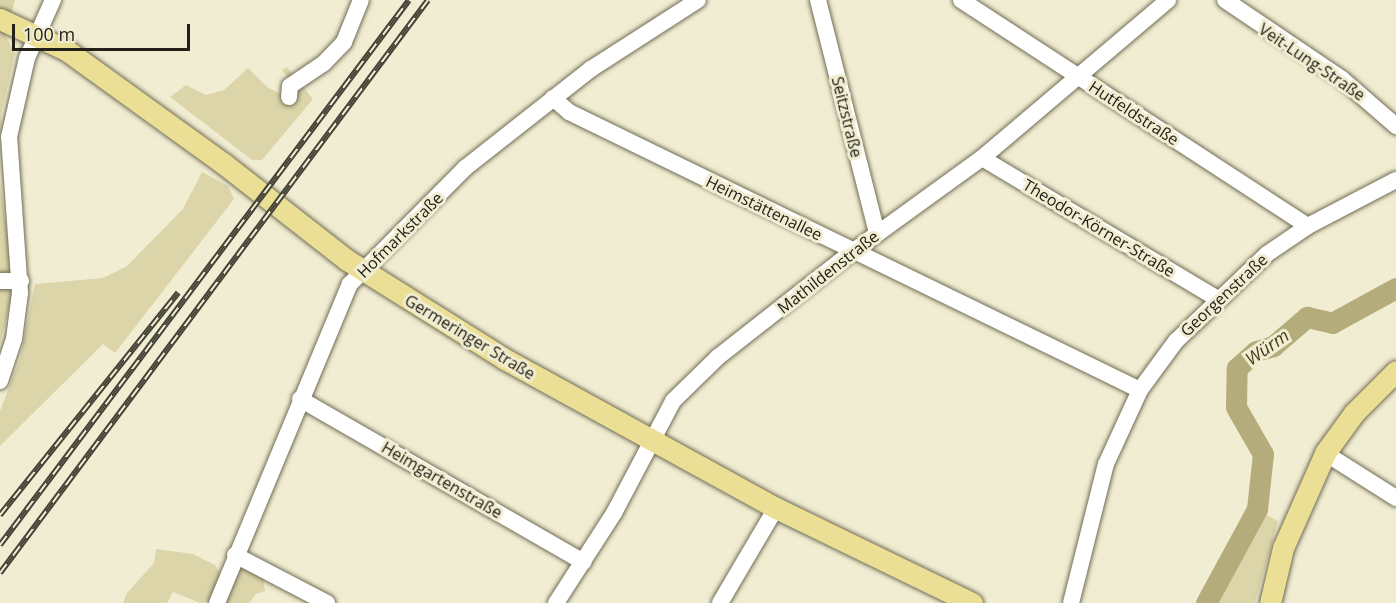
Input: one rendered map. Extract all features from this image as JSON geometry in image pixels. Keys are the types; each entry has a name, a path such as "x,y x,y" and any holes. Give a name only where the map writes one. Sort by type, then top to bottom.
{"main road":[{"name":"Germeringer Straße","path":"0,19 37,33 133,96 365,272 503,358 649,441 948,598 972,603"},
{"path":"1270,603 1283,548 1325,453 1354,413 1396,371"}],"street":[{"path":"0,381 14,339 21,281 9,184 9,137 27,58 53,0"},
{"path":"289,97 290,86 324,63 344,42 361,0"},
{"name":"Hofmarkstraße","path":"217,603 300,399 350,284 365,272 465,168 628,42 698,0"},
{"name":"Seitzstraße","path":"818,0 877,234"},
{"name":"Hutfeldstraße","path":"961,0 1308,226"},
{"name":"Mathildenstraße","path":"556,603 614,513 649,441 674,401 718,357 852,252 982,158 1080,78 1168,0"},
{"name":"Veit-Lung-Straße","path":"1225,0 1342,79 1396,126"},
{"name":"Heimstättenallee","path":"553,98 568,112 1140,390"},
{"name":"Theodor-Körner-Straße","path":"982,158 1216,298"},
{"name":"Georgenstraße","path":"1071,603 1106,464 1140,390 1176,341 1216,298 1267,254 1308,226 1396,180"},
{"path":"0,281 21,281"},
{"name":"Heimgartenstraße","path":"300,399 584,562"},
{"path":"1325,453 1396,498"},
{"path":"720,603 776,508"},
{"path":"235,555 327,603"}],"shaded area":[{"path":"0,0 15,0 5,35 15,53 1,115 0,161"},
{"path":"287,67 313,99 262,160 252,160 170,97 186,85 206,95 224,90 248,68 267,87 283,95 290,80 282,70"},
{"path":"202,172 228,186 234,199 115,353 103,344 0,446 0,411 20,359 35,284 103,278 127,266 183,209"},
{"path":"0,182 12,268 11,299 0,344"},
{"path":"1263,513 1278,521 1255,603 1213,603"},
{"path":"156,549 193,554 215,565 222,576 213,601 200,603 173,592 167,603 123,603 127,593 154,563"},
{"path":"241,568 263,577 265,591 256,594 249,603 221,603 235,569"}],"waterway":[{"name":"Würm","path":"1206,603 1257,509 1263,454 1236,407 1237,368 1256,351 1273,346 1307,317 1332,323 1396,288"}],"railway":[{"path":"0,545 409,0"},
{"path":"0,573 428,0"},
{"path":"0,515 178,293"}]}
